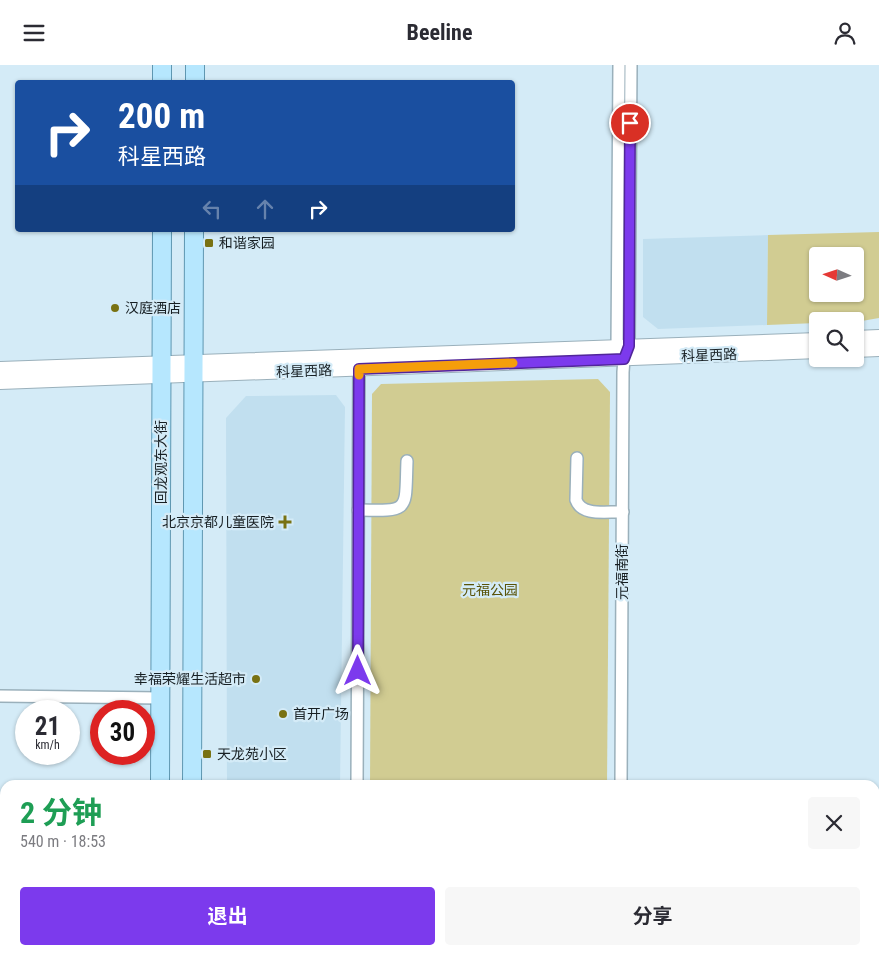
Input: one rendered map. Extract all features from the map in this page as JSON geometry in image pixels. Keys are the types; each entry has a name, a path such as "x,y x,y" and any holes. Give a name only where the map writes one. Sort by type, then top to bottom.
{"main road":[{"path":"162,65 162,80"},
{"path":"195,65 195,80"},
{"name":"回龙观东大街","path":"160,780 162,232"},
{"path":"192,780 194,232"}],"street":[{"name":"元福南街","path":"619,65 623,351 621,780"},
{"name":"元福南街","path":"623,351 631,65"},
{"path":"864,338 879,337"},
{"name":"科星西路","path":"0,369 194,368 623,351 809,341"},
{"path":"864,350 879,349"},
{"name":"科星西路","path":"623,351 809,351"},
{"path":"357,780 359,362"},
{"name":"科星西路","path":"0,382 162,369"},
{"path":"577,458 576,500 578,505 588,511 623,512"},
{"path":"358,510 394,510 401,507 405,499 406,461"},
{"path":"0,696 161,698"}],"shaded area":[{"path":"768,235 767,325 658,329 643,317 643,239"},
{"name":"北京京都儿童医院","path":"336,395 345,407 340,780 227,780 226,418 246,396"}],"green space":[{"path":"879,232 879,318 864,321 864,312 809,312 809,323 767,325 768,235"},
{"name":"元福公园","path":"598,379 610,392 607,780 370,780 372,394 381,384"}],"slow traffic":[{"path":"359,375 359,369 513,363"}],"place":[{"name":"和谐家园","path":"209,243"},
{"name":"汉庭酒店","path":"115,308"},
{"name":"北京京都儿童医院","path":"285,522"},
{"name":"幸福荣耀生活超市","path":"256,679"},
{"name":"首开广场","path":"283,714"},
{"name":"天龙苑小区","path":"207,754"}],"route":[{"path":"358,671 359,369 624,359 629,346 630,123"}]}
